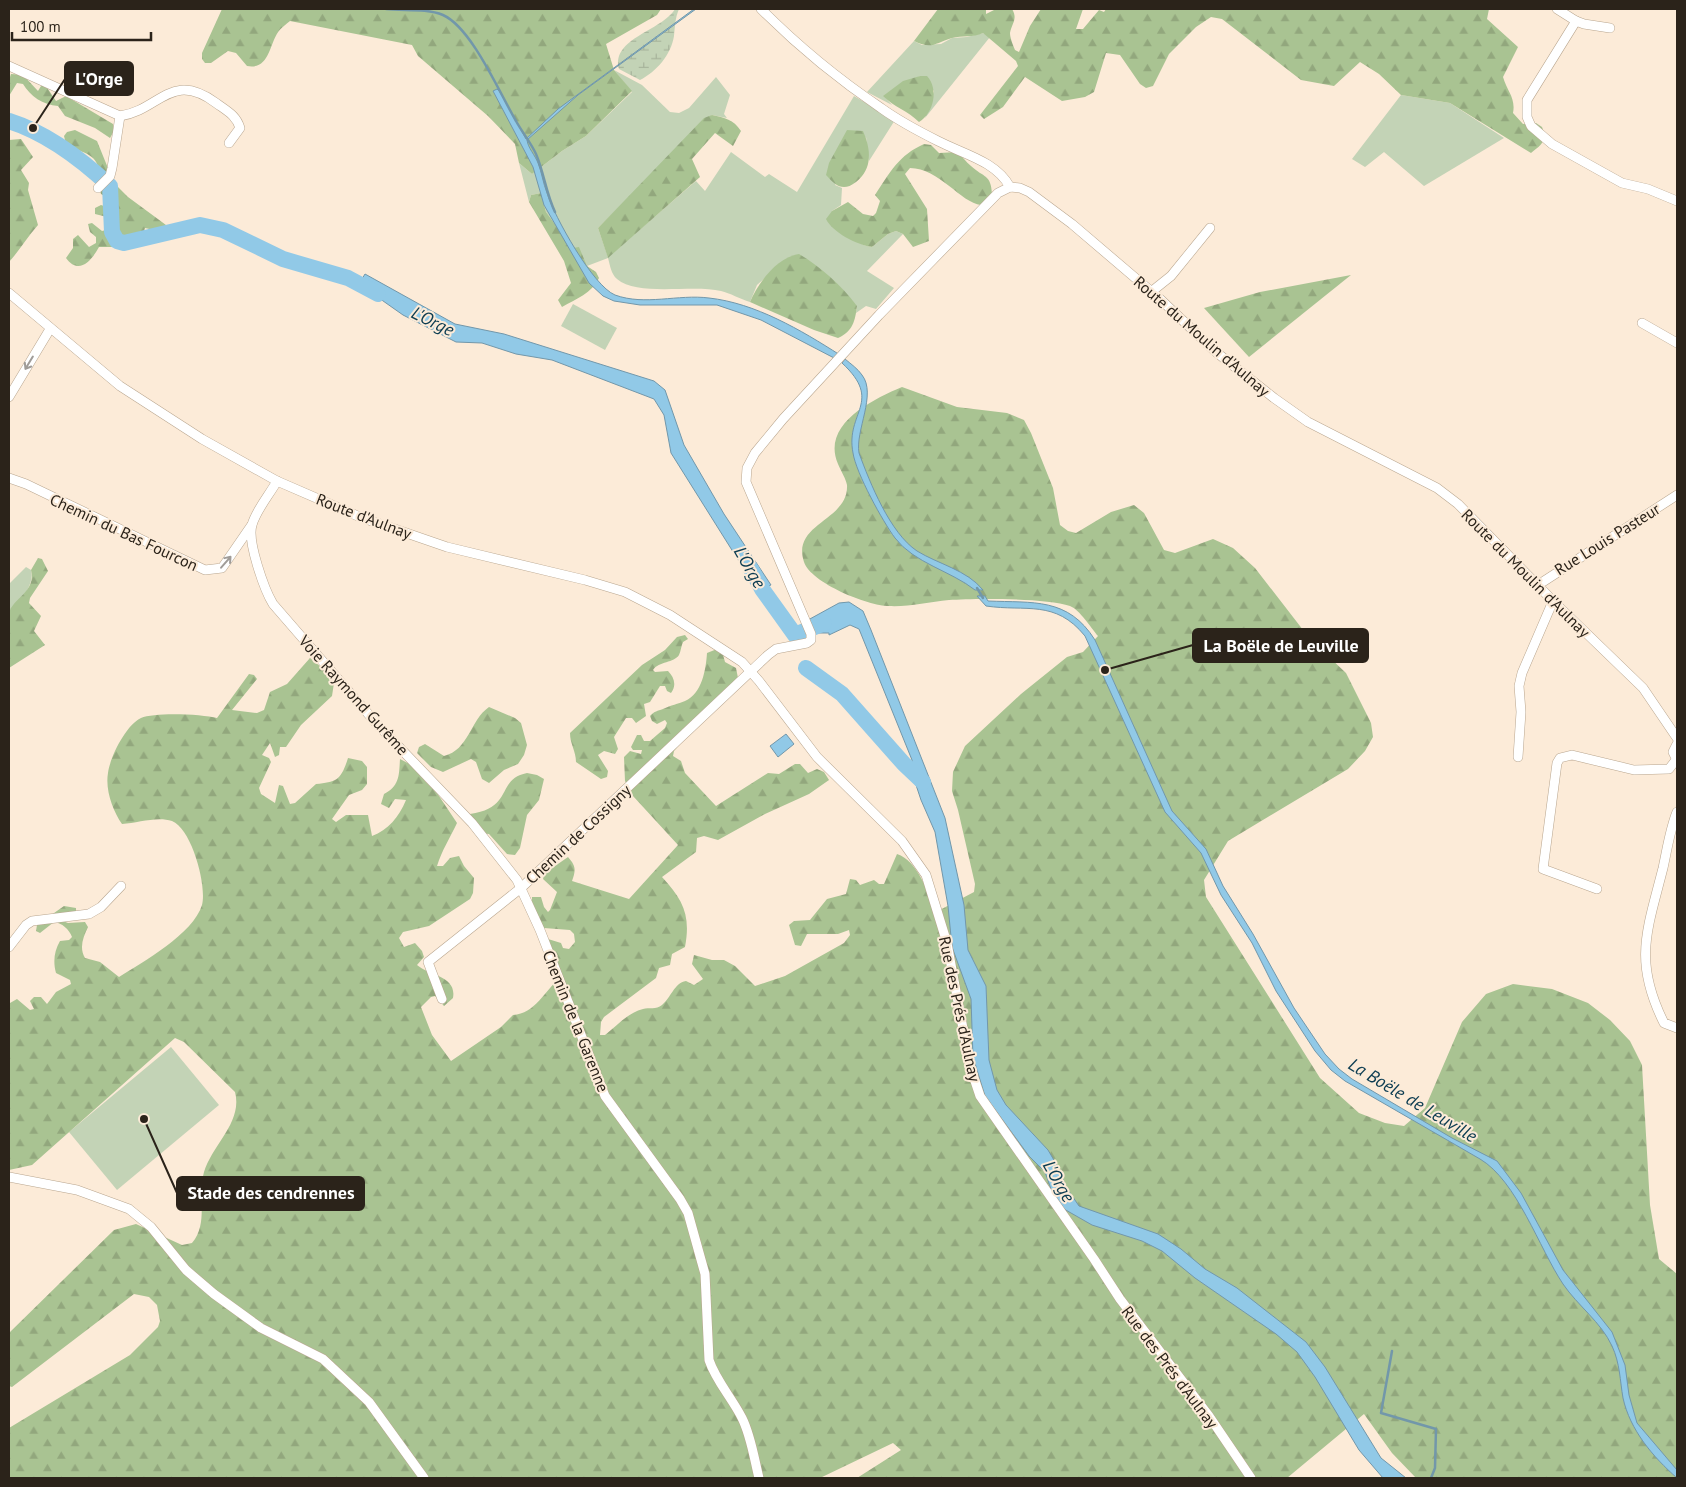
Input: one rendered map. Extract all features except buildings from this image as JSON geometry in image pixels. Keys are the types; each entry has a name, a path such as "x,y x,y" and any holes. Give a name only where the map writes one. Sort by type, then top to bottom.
{"street":[{"path":"761,9 814,58 882,109 932,138 972,156 1004,176 1010,187"},
{"path":"1557,9 1584,24 1610,28"},
{"path":"1576,21 1527,100 1527,117 1531,126 1552,144 1622,183 1648,188 1677,199"},
{"path":"9,66 120,116 131,114 176,89 202,93 237,118 240,128 229,143"},
{"path":"98,188 110,176 120,116"},
{"name":"Route du Moulin d'Aulnay","path":"1010,187 1020,188 1072,224 1151,292 1216,352 1308,422 1437,488 1477,521 1553,601 1643,688 1677,738"},
{"name":"Chemin de Cossigny","path":"442,999 428,962 521,888 776,649 807,644 811,640 811,634 746,482 747,468 772,432 844,353 998,194 1010,187"},
{"path":"1151,292 1172,276 1210,228"},
{"name":"Route d'Aulnay","path":"9,293 120,386 202,439 277,480 360,517 447,547 585,580 624,592 670,615 742,662 751,672"},
{"path":"1642,323 1677,343"},
{"path":"9,397 50,329"},
{"name":"Chemin du Bas Fourcon","path":"9,478 26,484 205,570 222,568 251,526"},
{"path":"251,526 277,480"},
{"name":"Rue Louis Pasteur","path":"1538,585 1677,495"},
{"name":"Voie Raymond Gurême","path":"251,526 262,581 273,604 377,724 472,823 521,888"},
{"path":"1518,757 1521,712 1519,686 1522,673 1553,601"},
{"name":"Rue des Prés d'Aulnay","path":"751,672 801,738 902,841 926,875 947,944 970,1066 980,1096 1120,1299 1206,1412 1251,1478"},
{"path":"1597,889 1543,869 1557,763 1560,758 1572,755 1643,771 1669,769 1677,760 1673,752 1677,744"},
{"path":"1677,812 1647,931 1644,953 1645,970 1655,1004 1664,1024 1677,1028"},
{"path":"9,947 26,925 32,921 89,914 100,907 122,886"},
{"name":"Chemin de la Garenne","path":"521,888 540,930 606,1096 680,1199 688,1214 705,1274 709,1360 713,1373 730,1395 745,1424 759,1478"},
{"path":"9,1177 77,1190 130,1209 151,1227 186,1270 214,1294 261,1328 323,1359 369,1402 424,1478"}],"green space":[{"path":"222,9 661,9 657,15 606,44 614,70 632,91 586,136 562,151 532,174 519,163 515,144 488,116 418,56 412,45 290,21 278,32 267,56 260,64 247,66 236,53 228,51 211,63 205,63 202,59 202,53"},
{"path":"675,9 679,9 670,50 657,68 640,80 619,69 619,58 630,42 669,17"},
{"path":"938,9 986,9 986,14 996,9 1012,9 1015,18 1010,35 1015,50 1019,52 1030,26 1041,9 1083,9 1076,29 1083,29 1099,10 1104,12 1106,9 1489,9 1487,19 1518,47 1503,77 1512,99 1513,113 1523,124 1536,123 1542,127 1544,139 1531,153 1450,103 1401,95 1379,74 1360,62 1334,86 1301,80 1222,19 1211,17 1196,27 1169,54 1153,86 1146,88 1140,84 1120,55 1106,53 1094,92 1085,97 1062,101 1025,77 1003,107 984,119 980,115 1018,66 1016,61 983,33 952,38 929,45 914,41"},
{"path":"983,33 990,37 925,118 934,91 920,76 884,96 892,105 867,92 914,41 922,45 941,44 952,38"},
{"path":"614,70 642,85 670,112 679,113 689,108 716,77 730,95 724,114 727,118 712,115 598,228 608,257 696,181 705,191 731,152 765,177 769,174 797,192 854,96 895,120 869,161 866,137 835,185 842,188 841,205 832,211 848,233 858,242 865,245 872,247 888,234 896,231 903,234 867,271 894,288 876,309 866,306 856,313 857,306 767,276 757,285 750,302 724,292 709,289 652,289 626,284 615,277 608,258 587,266 546,212 541,193 531,195 529,202 519,163 532,174 562,151 586,136 632,92"},
{"path":"11,74 23,75 38,91 41,86 46,86 56,101 66,96 113,124 114,131 110,138 95,128 65,116 58,106 47,104 38,99 23,84 17,83 9,96"},
{"path":"927,76 931,81 934,94 928,113 919,122 883,96 903,81"},
{"path":"1401,95 1450,103 1504,138 1424,186 1384,152 1365,167 1352,159"},
{"path":"712,115 732,121 741,131 733,146 715,133 692,159 700,177 608,258 598,228 704,118"},
{"path":"75,130 97,141 114,183 128,197 166,225 166,230 163,232 145,228 143,234 126,238 116,247 99,247 89,261 80,266 76,266 66,258 73,248 73,239 78,235 89,247 96,243 96,237 90,232 88,224 92,223 102,231 106,230 107,217 95,214 95,208 101,205 116,210 118,206 114,201 101,194 100,172 95,160 66,144 64,136 67,132"},
{"path":"847,130 863,131 868,145 869,158 862,177 851,185 843,187 836,185 826,175 829,163"},
{"path":"21,139 33,157 21,170 29,183 28,190 38,225 9,262 9,140"},
{"path":"924,144 931,145 939,153 957,152 986,177 990,183 992,194 981,205 973,203 931,174 910,168 905,174 927,209 929,241 913,247 903,234 896,231 888,234 872,247 859,244 839,233 829,224 826,219 832,211 848,202 863,214 873,216 880,201 875,195 891,172 908,153"},
{"path":"541,193 546,212 573,248 579,247 587,266 596,272 599,278 588,292 562,307 558,300 571,283 564,261 529,202 531,195"},
{"path":"799,254 830,277 857,306 850,329 838,338 814,330 750,302 763,279 776,265 791,256"},
{"path":"1351,275 1249,357 1204,308 1260,292"},
{"path":"573,304 617,328 605,350 561,326"},
{"path":"902,387 957,407 1007,413 1024,420 1053,488 1060,525 1068,531 1076,533 1111,512 1134,505 1144,513 1164,550 1175,553 1213,539 1233,548 1255,568 1310,639 1346,673 1371,723 1373,737 1365,751 1348,769 1228,841 1204,880 1206,897 1320,1078 1359,1113 1385,1123 1404,1126 1425,1108 1462,1022 1486,994 1513,984 1552,989 1588,1003 1610,1020 1630,1041 1642,1065 1650,1205 1659,1259 1677,1274 1677,1478 1416,1478 1392,1453 1364,1414 1287,1478 857,1478 901,1450 893,1443 820,1478 9,1478 9,1428 130,1355 158,1327 160,1321 157,1305 149,1297 134,1294 12,1387 9,1386 9,1333 114,1230 136,1224 182,1245 192,1243 200,1227 204,1172 235,1113 235,1092 184,1042 175,1038 32,1165 9,1170 10,1003 17,999 30,1010 34,1009 30,1001 34,997 41,997 47,1004 56,992 71,984 70,980 56,973 54,961 56,949 60,941 69,940 72,937 71,934 65,927 54,922 40,933 36,931 37,925 64,906 76,908 76,911 69,914 63,921 68,923 85,922 88,927 82,946 85,958 100,962 119,977 178,937 197,916 202,905 203,896 200,872 192,846 179,826 172,821 160,819 122,824 113,807 107,780 109,766 124,734 135,722 147,716 167,714 217,718 249,674 254,675 257,679 232,710 257,713 264,710 270,692 287,684 310,658 332,676 334,683 332,696 301,725 286,747 280,747 279,755 275,757 270,743 262,755 269,758 271,762 259,788 261,794 275,803 279,785 283,786 290,804 295,803 316,784 334,781 343,771 348,758 362,761 367,767 367,784 362,790 349,795 332,819 336,822 346,815 368,815 372,836 392,822 406,800 395,799 389,808 381,804 384,794 393,787 398,779 400,759 421,770 425,781 437,793 457,823 437,866 443,866 450,858 459,856 464,866 474,878 473,893 470,899 429,926 403,932 399,938 404,947 415,943 422,951 424,957 417,965 441,977 451,985 453,998 444,1006 435,996 431,997 421,1007 432,1035 451,1061 501,1027 513,1015 521,1014 534,1006 560,978 548,939 561,943 563,948 569,949 575,942 574,934 570,930 544,928 532,904 532,897 541,897 544,907 548,912 550,910 557,892 543,879 545,873 568,857 573,863 574,868 572,881 629,899 678,845 633,796 625,781 624,757 630,751 641,754 642,750 633,750 631,747 637,735 641,735 644,741 650,741 665,728 667,723 665,720 657,724 652,721 650,716 652,714 691,698 702,680 707,653 717,649 722,651 725,662 736,668 738,678 674,751 673,756 681,761 685,773 716,806 768,773 779,774 795,764 800,764 808,773 817,769 824,772 829,780 809,794 765,814 718,840 704,836 697,838 696,852 662,877 675,893 684,909 687,926 685,947 672,954 670,965 659,968 656,978 604,1017 601,1022 600,1035 605,1035 637,1011 645,1008 660,1007 682,982 686,981 694,985 703,979 692,964 694,955 712,960 724,960 735,966 755,986 785,976 844,943 850,935 849,930 838,934 807,934 801,946 795,945 789,925 794,921 810,920 827,899 846,894 850,879 856,880 860,885 874,880 879,884 884,884 897,854 911,863 916,870 926,887 936,912 974,892 975,884 952,791 953,772 965,746 1021,694 1067,657 1083,652 1098,636 1078,611 1070,606 1059,603 1011,599 976,599 949,600 904,606 880,605 841,592 817,578 809,570 804,562 802,549 806,539 812,530 839,507 845,497 847,485 838,464 835,450 836,437 852,416 877,399"},
{"path":"38,558 42,559 48,571 30,598 29,603 41,616 34,631 45,645 9,668 7,633 9,613 31,584 31,570"},
{"path":"26,567 31,570 32,575 29,587 18,603 9,611 9,584"},
{"path":"685,635 688,639 683,642 677,658 659,665 653,670 655,672 668,671 670,673 674,684 671,693 667,691 665,686 660,686 650,702 644,704 646,716 636,723 632,718 626,718 614,737 618,749 615,754 604,751 598,755 608,771 607,777 601,779 576,762 570,733 642,665 665,650 677,637"},
{"path":"489,707 515,718 521,723 527,745 524,755 518,764 504,770 489,783 482,779 476,762 471,759 443,772 431,767 417,753 419,747 425,744 444,756 452,753 459,748 477,719"},
{"path":"527,773 544,779 539,800 527,815 520,848 515,855 507,854 489,834 477,833 470,825 470,814 484,811 493,806 511,781 517,776"},
{"path":"171,1047 219,1105 117,1190 69,1132"}],"water":[{"path":"696,9 578,95 527,140 538,163 551,204 575,249 586,265 606,289 615,295 638,300 697,297 726,301 760,312 794,327 840,355 836,359 761,320 717,305 640,305 614,301 603,296 589,283 544,205 533,167 493,91 497,89 500,92 526,139 558,109"},
{"path":"365,274 455,324 504,334 654,381 665,390 684,445 724,514 771,585 757,590 671,453 664,415 654,399 552,360 516,354 482,343 456,342 403,315 359,284"},
{"path":"845,359 860,373 866,383 867,402 860,434 859,453 875,492 890,520 907,543 917,551 961,572 983,590 975,590 912,554 895,538 884,521 864,484 855,462 852,439 862,398 860,388 854,376 842,363"},
{"path":"977,596 985,596 988,601 1048,605 1061,609 1073,616 1084,626 1095,640 1172,811 1206,849 1223,886 1253,934 1294,1008 1325,1054 1352,1079 1452,1138 1497,1161 1521,1193 1563,1270 1612,1332 1625,1365 1629,1395 1637,1423 1677,1470 1677,1478 1651,1452 1637,1432 1626,1410 1618,1365 1612,1346 1602,1329 1563,1284 1526,1216 1505,1183 1493,1169 1480,1159 1345,1081 1331,1070 1315,1051 1276,991 1252,943 1221,895 1201,853 1165,812 1085,636 1074,624 1051,612 1039,609 986,606"},
{"path":"849,602 863,611 945,818 964,905 968,950 986,986 989,1060 997,1090 1006,1105 1048,1150 1058,1167 1066,1187 1079,1206 1158,1234 1181,1249 1205,1269 1237,1288 1306,1342 1325,1367 1381,1458 1406,1478 1383,1478 1359,1450 1315,1377 1297,1352 1276,1334 1195,1278 1162,1251 1142,1241 1092,1225 1064,1209 1051,1189 1045,1172 1029,1156 985,1096 973,1057 971,999 952,947 948,906 935,832 913,776 912,760 859,629 850,625 829,635 829,633 813,633 808,620 839,603"},
{"path":"786,734 794,744 778,757 770,746"}],"waterway":[{"name":"La Boële de Leuville","path":"386,9 422,11 443,15 454,22 464,33 475,47 534,150 555,212"},
{"name":"L'Orge","path":"9,121 50,139 87,166 110,186 112,232 117,241 124,243 200,225 223,230 283,259 348,278 378,294"},
{"name":"L'Orge","path":"751,569 762,589 795,635 824,623"},
{"name":"La Boële de Leuville","path":"977,588 983,598"},
{"name":"L'Orge","path":"806,668 842,694 904,764 923,782"},
{"path":"1392,1351 1381,1413 1436,1429 1435,1468 1431,1478"}],"place":[{"name":"L'Orge","path":"33,128"},
{"name":"La Boële de Leuville","path":"1105,670"},
{"name":"Stade des cendrennes","path":"144,1119"}]}
